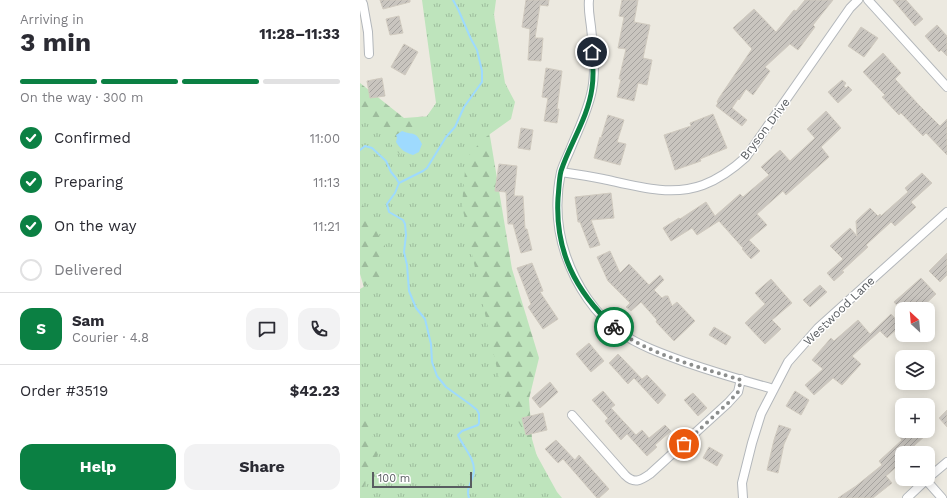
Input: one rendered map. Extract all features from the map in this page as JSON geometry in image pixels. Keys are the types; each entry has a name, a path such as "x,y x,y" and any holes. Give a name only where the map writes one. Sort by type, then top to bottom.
{"street":[{"path":"361,0 364,8 368,32 369,54"},
{"path":"588,0 594,74 592,90 581,124 561,172 558,208 558,227 562,245 577,283 592,305 620,332 634,341 671,357 774,389"},
{"name":"Bryson Drive","path":"561,172 603,179 643,189 662,190 702,186 718,178 746,157 850,8 858,0"},
{"path":"868,0 947,87"},
{"name":"Westwood Lane","path":"743,498 742,483 761,414 788,362 818,328 947,212"},
{"path":"572,415 625,475 630,480 636,481 643,479 650,474 728,403 738,392 741,380"},
{"path":"935,472 947,462"},
{"path":"907,498 920,486"},
{"path":"933,486 942,498"}],"green space":[{"path":"422,0 496,0 494,15 505,83 515,102 511,119 483,139 466,159 462,205 502,392 557,492 562,498 360,498 378,454 365,411 360,409 360,289 382,276 385,246 360,200 360,106 400,155 436,103"},
{"path":"360,83 404,118 486,112 512,269 539,358 529,399 532,439 548,495 360,498 360,298 366,294 360,274"}],"water":[{"path":"402,131 414,134 418,137 422,144 419,152 413,155 401,149 396,142 396,135"}],"building":[{"path":"380,0 410,0 410,2 383,9"},
{"path":"526,0 549,0 548,6 540,5 535,38 543,38 541,61 528,60 530,29 522,27"},
{"path":"622,0 638,0 634,22 650,25 643,58 652,60 647,85 638,83 634,101 617,97 621,79 619,79 626,49 618,48 624,17 619,16"},
{"path":"805,0 833,0 813,25 815,27 798,50 790,44 765,67 770,71 753,95 746,89 739,100 738,99 732,108 747,120 742,126 716,106 719,98 752,49 733,28 754,9 776,32 794,10 796,11"},
{"path":"893,0 906,0 923,19 915,26"},
{"path":"399,16 403,33 390,35 386,19"},
{"path":"937,25 947,36 947,56 941,50 939,52 925,36"},
{"path":"861,27 878,38 864,57 848,46"},
{"path":"404,44 418,52 405,75 391,67"},
{"path":"883,53 901,73 895,79 918,104 940,126 947,119 947,155 926,133 923,136 901,113 899,115 882,97 885,95 863,72"},
{"path":"546,68 562,71 557,109 559,109 557,123 544,121 548,98 542,97"},
{"path":"382,78 385,96 370,98 367,81"},
{"path":"842,80 846,83 844,86 846,88 848,86 852,90 838,103 828,92"},
{"path":"826,111 841,128 821,147 829,157 786,195 783,191 757,214 767,225 749,240 760,251 751,259 719,221 697,235 692,228 671,241 663,228 706,202 715,216 740,194 743,197 769,175 761,167 780,150 790,161 815,138 807,129"},
{"path":"713,114 727,148 700,159 701,161 675,170 664,135 691,126 690,123"},
{"path":"608,115 624,120 617,142 626,144 620,165 594,158"},
{"path":"521,128 533,130 530,150 518,148"},
{"path":"499,164 517,166 514,196 523,196 525,229 527,229 532,250 521,253 513,224 508,224 506,192 495,191"},
{"path":"922,173 932,183 911,202 916,207 895,226 891,222 866,245 868,247 842,271 844,272 834,281 827,273 843,259 830,246 850,228 857,236 856,221 870,208 878,216 880,214 881,216 908,192 905,188"},
{"path":"611,193 614,218 591,220 600,245 590,248 580,222 578,222 575,197"},
{"path":"610,251 620,273 629,264 649,285 660,275 664,280 654,290 662,298 668,296 672,306 677,302 695,321 674,341 656,322 657,320 641,302 631,311 626,307 630,303 608,281 597,257"},
{"path":"947,253 947,275 940,282 929,271"},
{"path":"532,263 543,291 540,292 558,319 543,329 528,307 531,304 517,268"},
{"path":"921,278 936,294 927,302 894,302"},
{"path":"771,279 792,303 772,320 781,329 765,344 745,323 765,304 755,293"},
{"path":"820,285 827,292 810,307 803,300"},
{"path":"891,314 895,318 895,331 887,338 880,331 852,356 861,364 842,385 833,378 814,395 805,385 823,369 812,360 831,338 834,341 858,320 870,334"},
{"path":"714,327 731,337 726,345 709,335"},
{"path":"589,343 604,361 591,372 576,354"},
{"path":"618,354 642,379 647,375 666,395 658,404 634,378 628,384 609,363"},
{"path":"550,382 558,392 540,408 532,398"},
{"path":"603,391 615,405 611,408 636,435 642,430 649,438 665,425 671,431 655,445 657,447 647,456 627,434 621,440 605,421 608,418 592,400"},
{"path":"795,391 809,400 801,415 786,406"},
{"path":"693,393 707,408 698,416 684,400"},
{"path":"947,410 947,427 939,418"},
{"path":"543,413 547,430 526,435 522,418"},
{"path":"779,425 791,429 784,444 778,473 767,470"},
{"path":"900,438 923,438 914,446 895,446 902,440"},
{"path":"556,440 575,460 579,455 609,489 599,498 597,498 563,459 558,463 545,449"},
{"path":"895,446 895,468 886,476 892,483 873,498 838,498 856,486 882,465 879,461"},
{"path":"709,447 723,455 717,466 703,458"}],"waterway":[{"path":"453,0 477,50 482,71 482,82 464,107 455,127 446,137 427,168 399,183 395,193 387,204 389,212 403,220 405,224 406,235 404,252 407,265 409,291 416,308 425,319 431,344 432,362 437,376 446,387 471,405 479,414 478,425 462,431 458,435 474,465 474,474 468,491 469,498"},
{"path":"360,150 365,146 372,148 386,161 391,172 399,183"}],"way so far":[{"path":"614,327 634,341 651,349 705,369 741,380 738,392 684,444"}],"route":[{"path":"592,52 594,74 589,102 561,172 558,227 568,263 577,283 592,305 614,327"}]}
